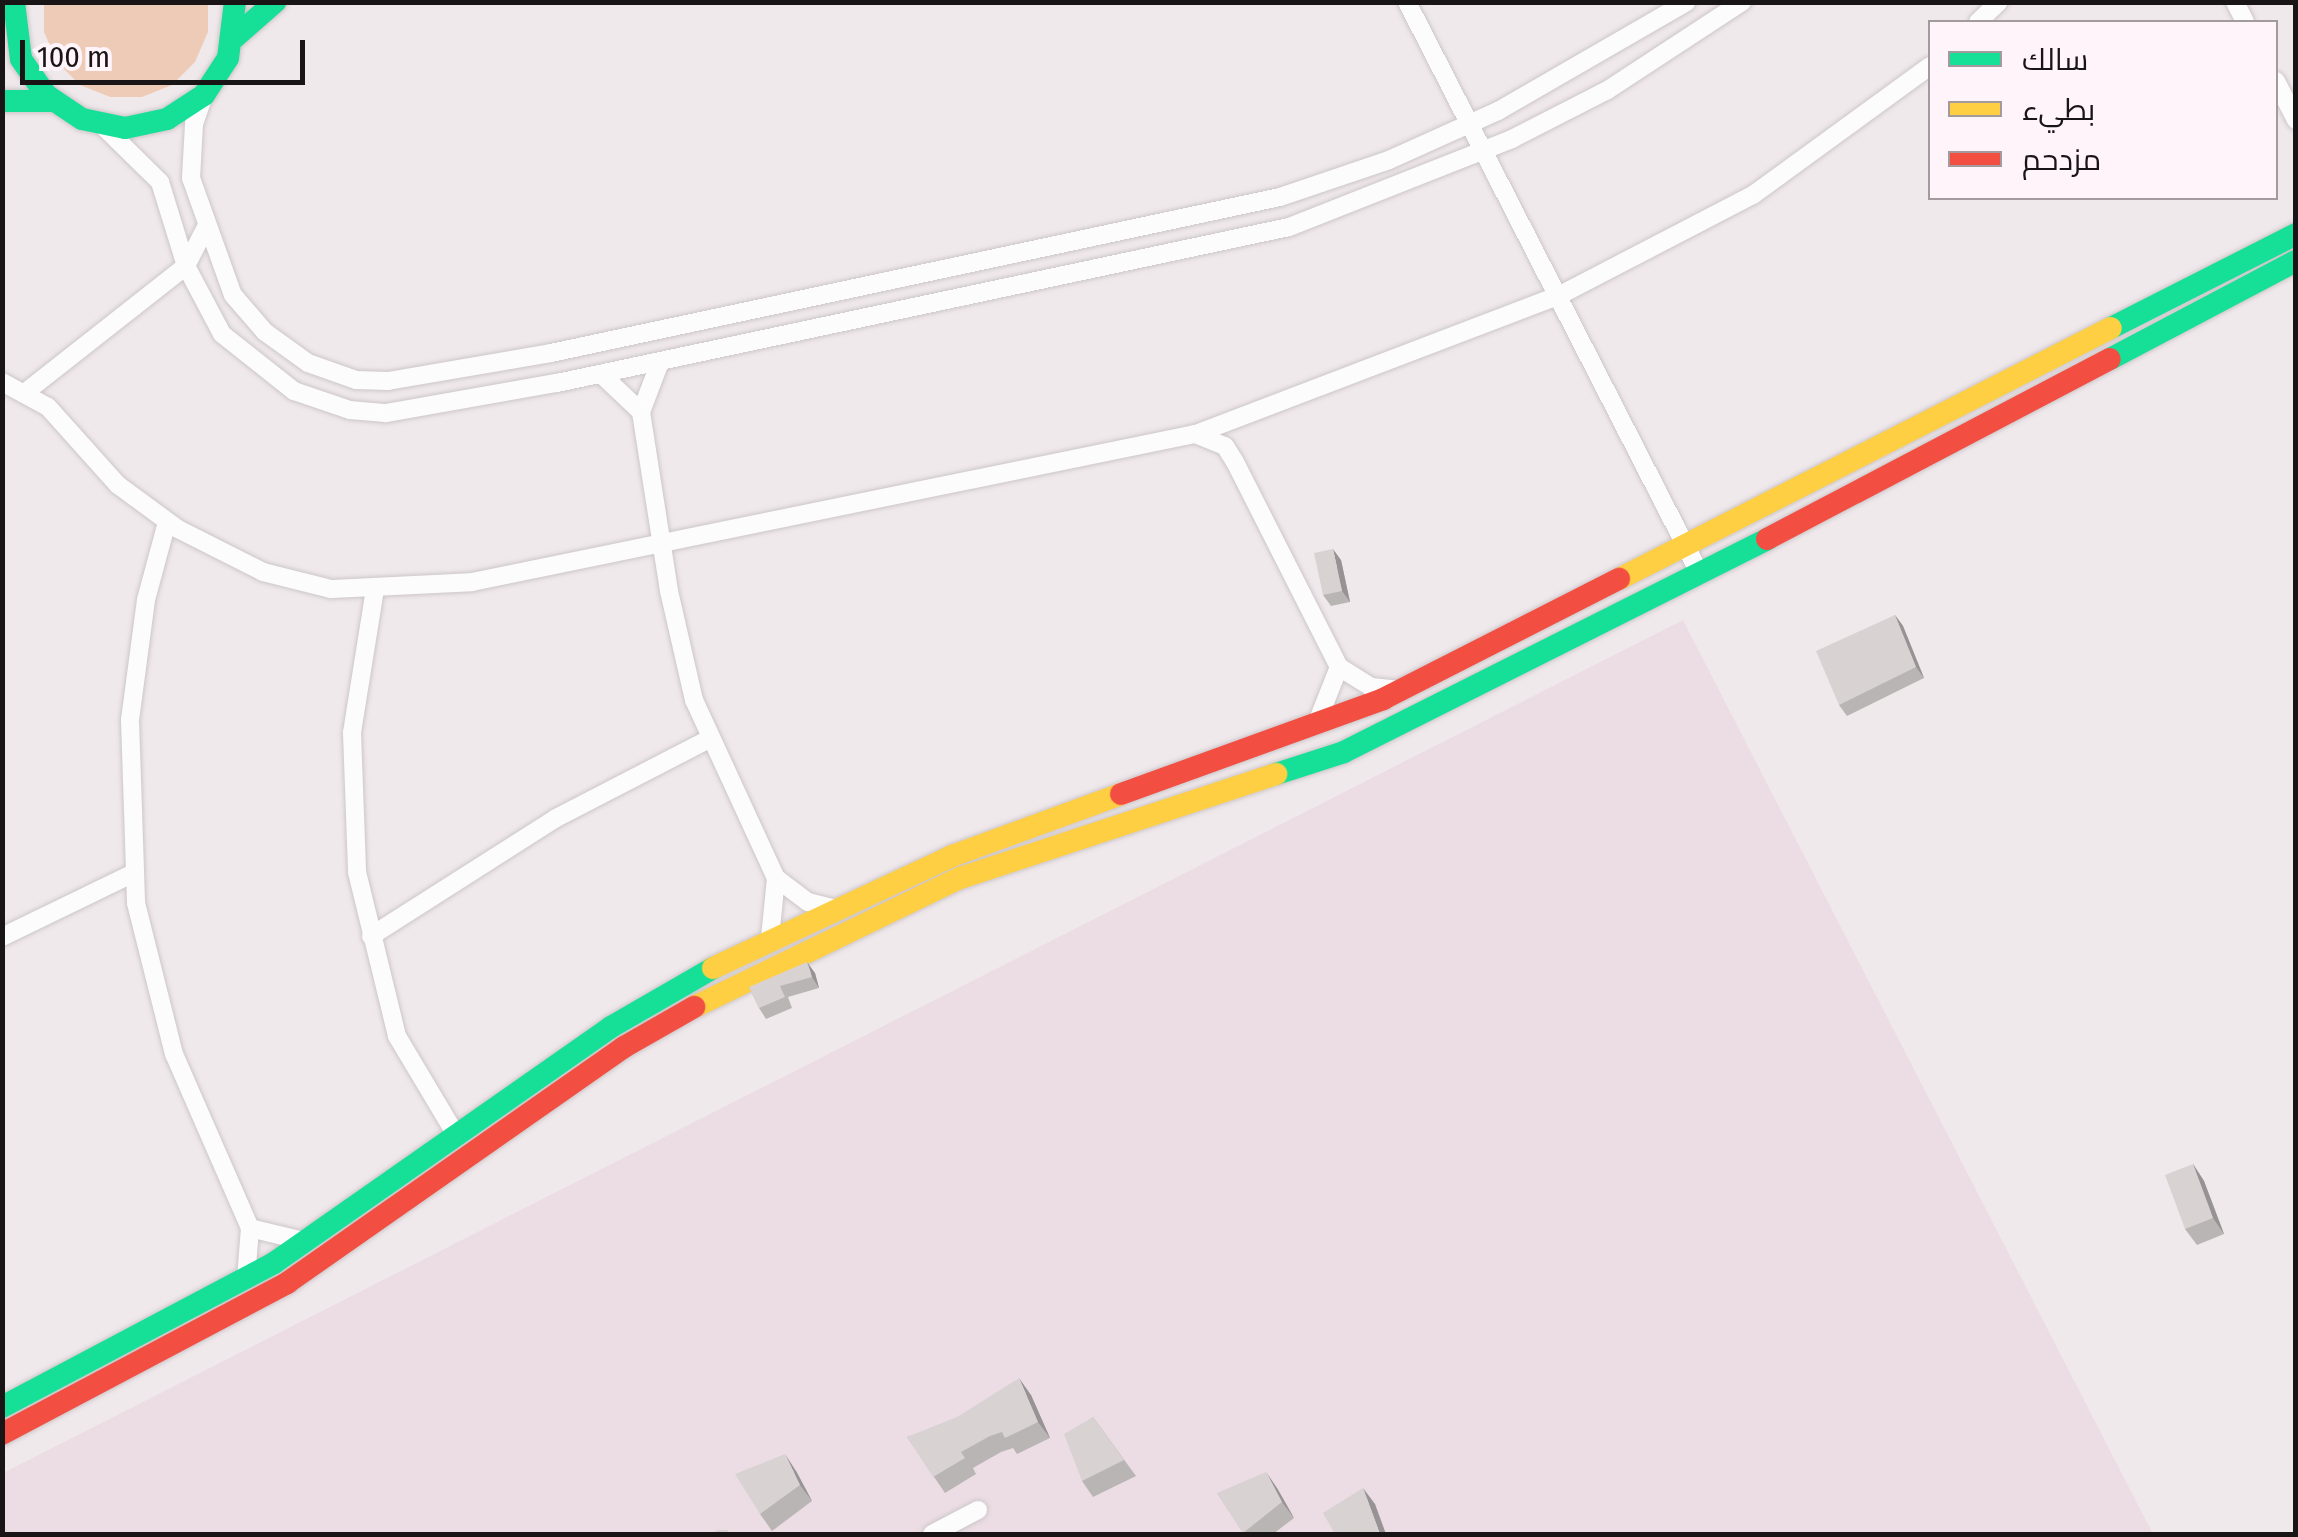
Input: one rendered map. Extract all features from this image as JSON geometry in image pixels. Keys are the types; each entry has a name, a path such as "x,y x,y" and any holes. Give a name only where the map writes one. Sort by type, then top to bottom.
{"main road":[{"path":"234,38 235,2"},
{"path":"2,101 53,102 103,125 157,122 204,95 234,38 274,2"},
{"path":"10,12 21,59 53,102"},
{"path":"2,1407 246,1279 611,1027 770,938 952,856 1316,725 1402,690 2296,234"},
{"path":"2,1434 288,1283 624,1047 754,973 960,878 1344,752 1700,574 2296,262"}],"street":[{"path":"1407,2 1700,574"},
{"path":"204,95 194,124 191,178 205,229 234,295 286,350 343,376 388,382 1178,223 1345,176 1469,124 1590,64 1687,2"},
{"path":"103,125 160,182 186,266 206,311 244,356 294,391 350,410 423,409 1258,236 1400,189 1483,152 1606,91 1742,2"},
{"path":"1980,20 1998,2"},
{"path":"2,382 27,391 66,424 118,484 167,522 263,572 331,589 375,590 472,582 1196,434 1558,296 1753,195 1928,67"},
{"path":"2278,85 2296,120"},
{"path":"27,391 186,266 205,229"},
{"path":"660,362 641,412 661,544 694,700 776,878 808,902 832,908"},
{"path":"601,374 641,412"},
{"path":"1196,434 1225,446 1236,462 1339,667 1372,688 1402,690"},
{"path":"167,522 146,600 131,704 134,873 174,1054 250,1228 246,1279"},
{"path":"375,590 352,751 358,872 397,1036 456,1135"},
{"path":"1316,725 1339,667"},
{"path":"371,936 556,818 709,739"},
{"path":"2,937 134,873"},
{"path":"770,938 776,878"},
{"path":"250,1228 304,1241"},
{"path":"932,1534 978,1510"}],"shaded area":[{"path":"44,3 208,3 208,32 195,62 172,85 142,97 110,97 80,85 57,62 44,32"},
{"path":"1683,620 2153,1534 3,1534 3,1473"}],"building":[{"path":"1333,549 1342,591 1323,595 1314,553"},
{"path":"1895,615 1916,667 1839,705 1816,651"},
{"path":"807,962 812,977 780,986 785,997 759,1008 749,987"},
{"path":"2193,1164 2213,1218 2185,1229 2165,1175"},
{"path":"1019,1378 1038,1422 1005,1438 1002,1432 990,1436 961,1452 965,1458 933,1477 907,1437 957,1417"},
{"path":"1093,1417 1124,1460 1082,1481 1064,1434"},
{"path":"785,1454 800,1485 760,1514 735,1474"},
{"path":"1266,1472 1282,1502 1243,1533 1217,1493"},
{"path":"1363,1488 1380,1534 1335,1534 1323,1513"}],"traffic: fast":[{"path":"14,2 21,59 46,95 82,119 125,128 167,119 204,95 228,58 235,2"},
{"path":"234,38 275,2"},
{"path":"2,101 53,101"},
{"path":"2111,328 2296,234"},
{"path":"2110,359 2296,261"},
{"path":"1276,774 1344,752 1767,539"},
{"path":"2,1407 274,1263 611,1027 713,968"}],"traffic: slow":[{"path":"1619,579 2111,328"},
{"path":"694,1007 960,878 1276,774"},
{"path":"713,968 952,856 1121,794"}],"traffic: jam":[{"path":"1767,539 2110,359"},
{"path":"1121,794 1383,699 1619,579"},
{"path":"2,1434 287,1283 624,1047 694,1007"}]}
